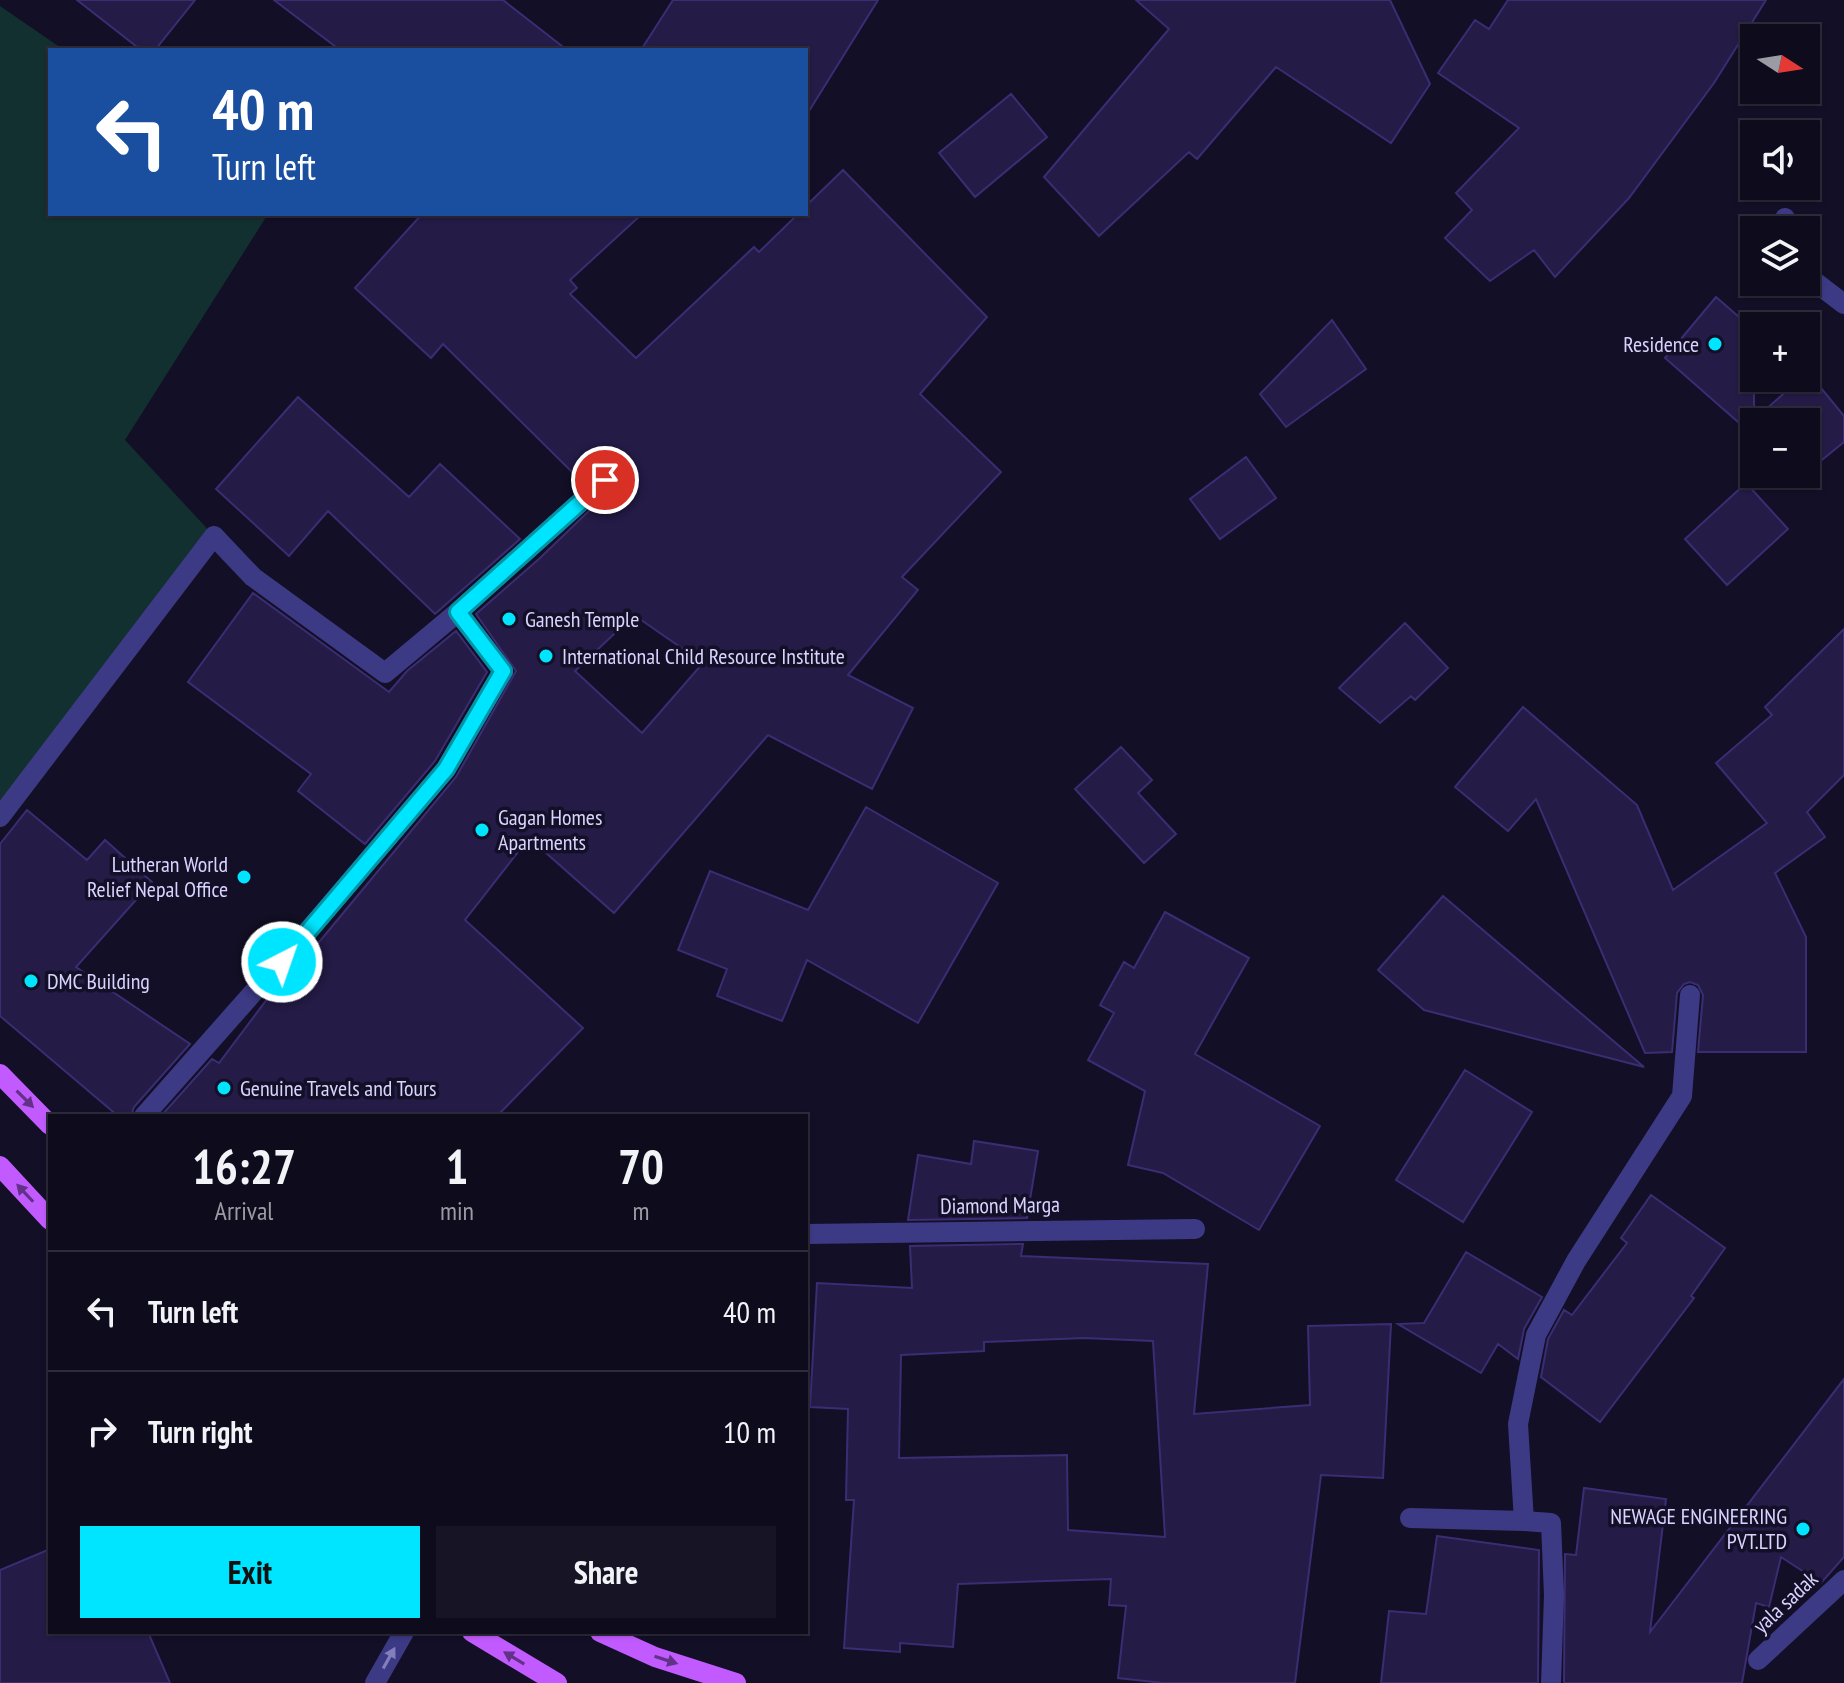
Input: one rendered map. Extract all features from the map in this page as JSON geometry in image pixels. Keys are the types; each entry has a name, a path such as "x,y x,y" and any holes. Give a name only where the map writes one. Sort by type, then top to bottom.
{"main road":[{"path":"0,1074 48,1123"},
{"path":"0,1166 48,1218"},
{"path":"475,1634 557,1683"},
{"path":"604,1634 655,1657 736,1683"}],"street":[{"path":"1820,286 1844,304"},
{"path":"0,817 214,536 253,577 385,673 605,480"},
{"path":"146,1114 446,769 503,671 458,612"},
{"path":"1524,1521 1518,1424 1536,1335 1576,1261 1682,1096 1690,995"},
{"name":"Diamond Marga","path":"808,1234 1195,1229"},
{"path":"1410,1518 1551,1523 1554,1595 1551,1683"},
{"name":"yala sadak","path":"1758,1660 1844,1580"},
{"path":"375,1683 403,1634"}],"green space":[{"path":"0,6 61,48 48,48 48,216 267,216 125,440 214,536 0,817"}],"building":[{"path":"77,0 195,0 157,48 138,48"},
{"path":"274,0 503,0 564,48 337,48"},
{"path":"673,0 878,0 808,113 808,48 642,48"},
{"path":"1136,0 1390,0 1430,84 1391,143 1276,67 1197,159 1189,152 1099,236 1044,177 1169,29"},
{"path":"1508,0 1766,0 1751,24 1740,24 1740,42 1714,83 1629,198 1555,277 1534,250 1490,281 1445,238 1472,210 1456,193 1519,128 1438,73 1475,20 1489,29"},
{"path":"1011,94 1047,137 975,197 939,153"},
{"path":"843,170 987,317 920,394 1001,472 902,577 918,590 848,675 913,708 872,789 768,735 614,913 529,838 465,920 583,1028 499,1114 163,1114 212,1059 219,1063 280,982 315,947 456,777 516,671 476,614 618,483 614,471 603,467 583,483 443,344 431,358 355,288 420,216 640,216 570,280 577,288 570,294 636,358 754,247 759,252 796,216 808,216 808,204","holes":["634,615 703,663 642,733 575,671"]},
{"name":"Residence","path":"1716,297 1740,318 1740,392 1754,392 1754,408 1740,408 1740,424 1665,358"},
{"path":"1332,320 1366,369 1286,427 1260,394"},
{"name":"Residence","path":"1820,387 1844,416 1844,442 1820,462 1820,408 1767,408 1785,392 1820,392"},
{"path":"298,397 409,497 440,464 520,539 435,614 328,511 289,556 216,489"},
{"path":"1246,457 1276,498 1220,539 1190,499"},
{"path":"1741,488 1751,488 1788,529 1727,585 1685,539"},
{"path":"253,593 389,692 407,671 456,631 487,672 435,761 365,844 298,791 311,774 188,682"},
{"path":"1405,623 1448,668 1415,700 1411,696 1380,723 1339,688"},
{"path":"1844,629 1844,775 1807,812 1825,837 1775,873 1806,937 1806,1052 1698,1052 1703,995 1698,985 1690,982 1677,993 1672,1052 1645,1053 1536,799 1508,831 1455,787 1523,707 1637,805 1673,890 1767,823 1716,763 1772,715 1765,707"},
{"path":"1121,747 1152,780 1138,793 1176,834 1144,863 1075,789"},
{"path":"866,807 998,883 918,1023 807,960 782,1021 717,996 727,969 678,950 710,871 808,910"},
{"path":"27,810 87,860 105,840 152,882 76,967 190,1044 134,1107 132,1114 116,1114 0,1016 0,844"},
{"path":"1443,896 1644,1067 1424,1010 1378,970"},
{"path":"1165,912 1249,958 1195,1054 1320,1126 1259,1230 1163,1173 1128,1165 1145,1091 1088,1060 1114,1013 1100,1005 1124,962 1134,968"},
{"path":"1465,1070 1532,1112 1463,1222 1396,1180"},
{"path":"974,1141 1038,1151 1027,1218 908,1220 918,1155 971,1164"},
{"path":"1651,1195 1725,1248 1691,1296 1694,1298 1600,1422 1541,1377 1548,1339 1564,1310 1572,1315 1627,1243 1621,1238"},
{"path":"1023,1244 1021,1256 1208,1264 1194,1414 1310,1405 1308,1326 1391,1324 1383,1478 1321,1475 1295,1683 1163,1683 1118,1678 1126,1606 1109,1605 1111,1579 958,1584 953,1647 900,1643 900,1652 844,1648 854,1500 846,1500 848,1409 810,1407 817,1283 912,1288 910,1246","holes":["1084,1338 1153,1341 1165,1537 1068,1530 1067,1455 899,1458 901,1355 984,1351 984,1342"]},
{"path":"1466,1252 1542,1297 1524,1329 1518,1359 1498,1344 1481,1373 1398,1324 1424,1323"},
{"path":"1844,1379 1844,1557 1821,1583 1781,1557 1769,1607 1756,1603 1742,1683 1564,1683 1565,1554 1576,1555 1584,1488 1666,1499 1650,1632"},
{"path":"1437,1536 1539,1550 1538,1683 1381,1683 1389,1611 1426,1614"},
{"path":"48,1550 48,1634 149,1634 170,1683 0,1683 0,1570"}],"place":[{"name":"Residence","path":"1715,344"},
{"name":"Ganesh Temple","path":"509,619"},
{"name":"International Child Resource Institute","path":"546,656"},
{"name":"Gagan Homes Apartments","path":"482,830"},
{"name":"Lutheran World Relief Nepal Office","path":"244,877"},
{"name":"DMC Building","path":"31,981"},
{"name":"Genuine Travels and Tours","path":"224,1088"},
{"name":"NEWAGE ENGINEERING PVT.LTD","path":"1803,1529"}],"route":[{"path":"282,962 446,769 503,671 458,612 605,480"}]}
